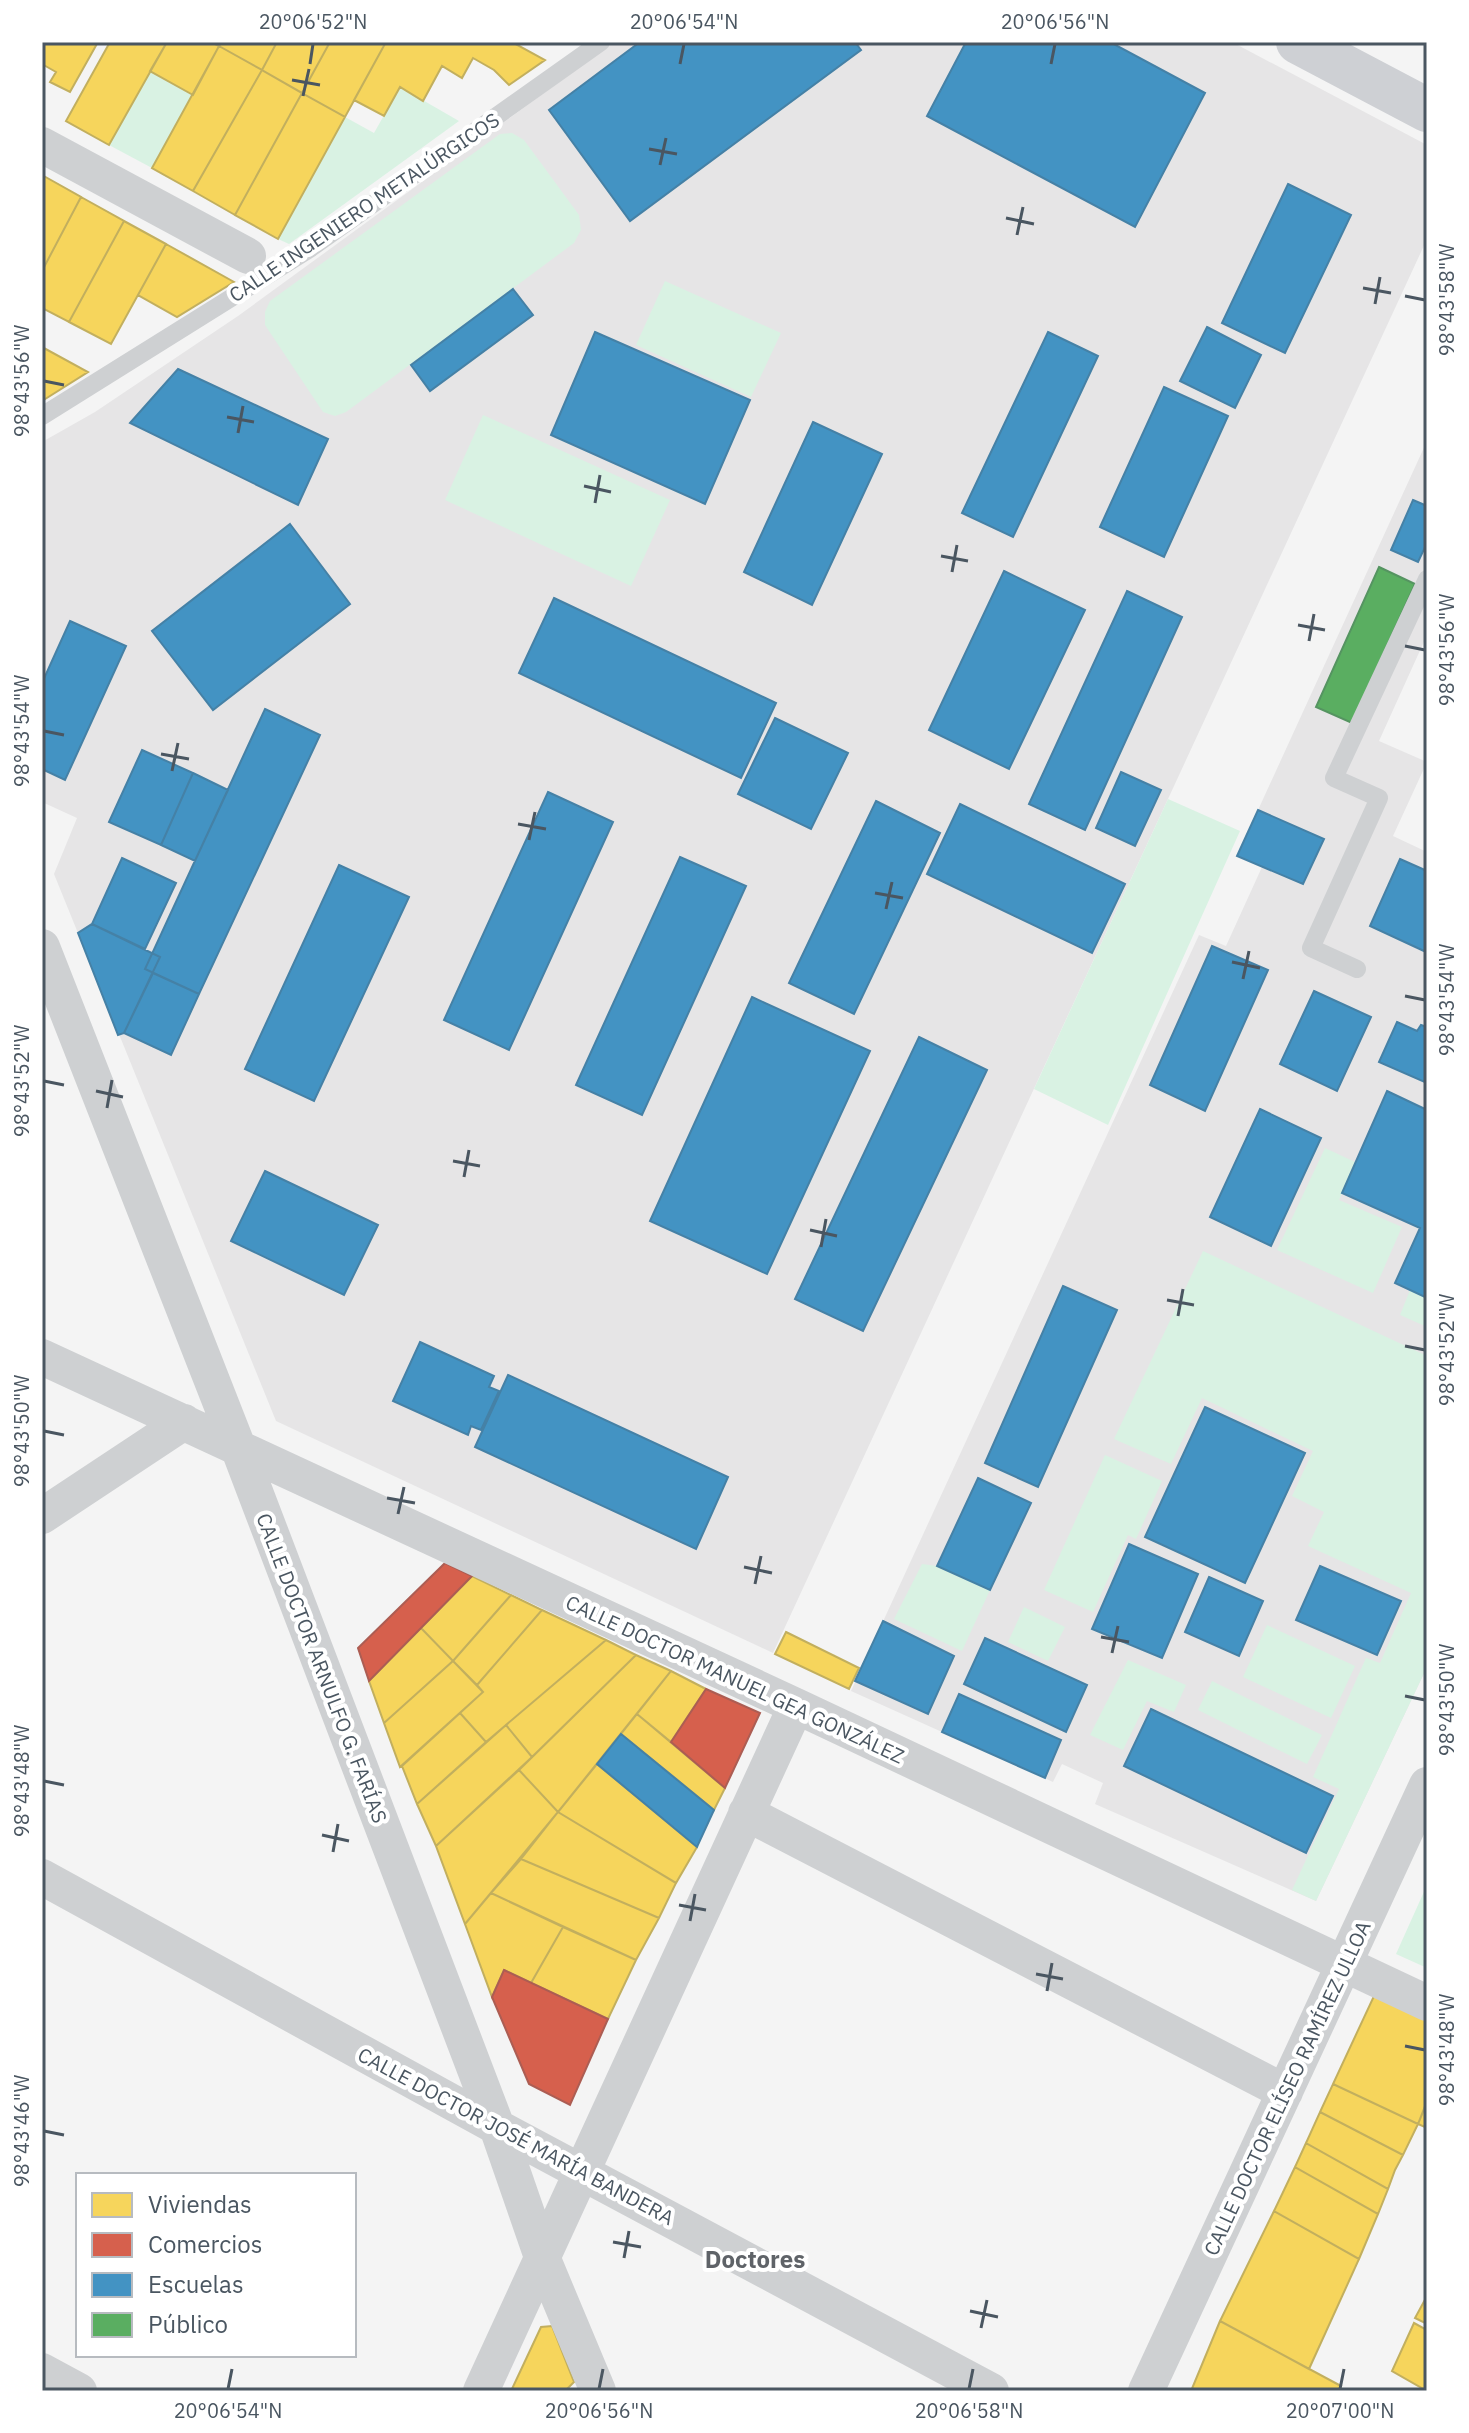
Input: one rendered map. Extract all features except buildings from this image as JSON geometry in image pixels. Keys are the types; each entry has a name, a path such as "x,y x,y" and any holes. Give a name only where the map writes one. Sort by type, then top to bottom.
{"main road":[{"path":"1298,42 1427,110"}],"street":[{"path":"42,145 248,256"},
{"name":"CALLE DOCTOR ARNULFO G. FARÍAS","path":"42,947 238,1447 497,2127 542,2257 598,2391"},
{"name":"CALLE DOCTOR MANUEL GEA GONZÁLEZ","path":"42,1357 796,1706 1427,2003"},
{"path":"42,1516 184,1422"},
{"path":"481,2391 796,1706"},
{"name":"CALLE DOCTOR ELÍSEO RAMÍREZ ULLOA","path":"1146,2391 1427,1785"},
{"path":"746,1813 1285,2092"},
{"name":"CALLE DOCTOR JOSÉ MARÍA BANDERA","path":"42,1877 497,2127 991,2391"},
{"path":"42,2371 79,2391"}],"lane":[{"name":"CALLE INGENIERO METALÚRGICOS","path":"42,416 311,248 601,42"},
{"path":"1357,969 1311,948 1379,798 1334,778 1427,579"}],"shaded area":[{"path":"614,42 1232,42 1427,145 1427,239 773,1653 276,1421 54,874 77,818 42,802 42,442 95,412 238,316"},
{"path":"1427,441 1427,635 1379,741 1427,762 1393,836 1427,852 1427,1667 1316,1901 1095,1804 1103,1783 1062,1764 1053,1782 851,1691 1199,935 1226,946 1262,867 1237,856"}],"green space":[{"path":"150,71 193,95 152,168 109,145"},
{"path":"400,87 459,121 289,244 278,239 345,117 374,133"},
{"path":"512,133 524,140 579,215 581,230 574,243 346,412 335,416 323,412 265,325 265,312 270,301 500,134"},
{"path":"665,281 781,333 751,397 636,345"},
{"path":"483,415 670,500 631,586 445,500"},
{"path":"1168,799 1240,831 1108,1125 1034,1089"},
{"path":"1325,1148 1355,1162 1339,1200 1402,1227 1373,1293 1277,1250"},
{"path":"1203,1251 1427,1356 1427,1667 1316,1901 1292,1890 1339,1789 1313,1777 1366,1658 1380,1663 1411,1593 1308,1546 1324,1512 1292,1496 1313,1451 1202,1398 1171,1464 1114,1439"},
{"path":"1410,1290 1427,1298 1427,1327 1400,1315"},
{"path":"1105,1455 1162,1481 1136,1539 1128,1535 1093,1612 1044,1590"},
{"path":"922,1564 937,1566 990,1590 962,1651 894,1619"},
{"path":"1024,1607 1065,1627 1048,1661 1008,1642"},
{"path":"1267,1625 1355,1666 1331,1718 1243,1677"},
{"path":"1128,1660 1186,1685 1174,1712 1147,1701 1123,1750 1090,1735"},
{"path":"1212,1681 1322,1735 1307,1764 1198,1710"},
{"path":"1427,1885 1427,1968 1396,1954"}],"district":[{"name":"Doctores","path":"755,2259"}]}
